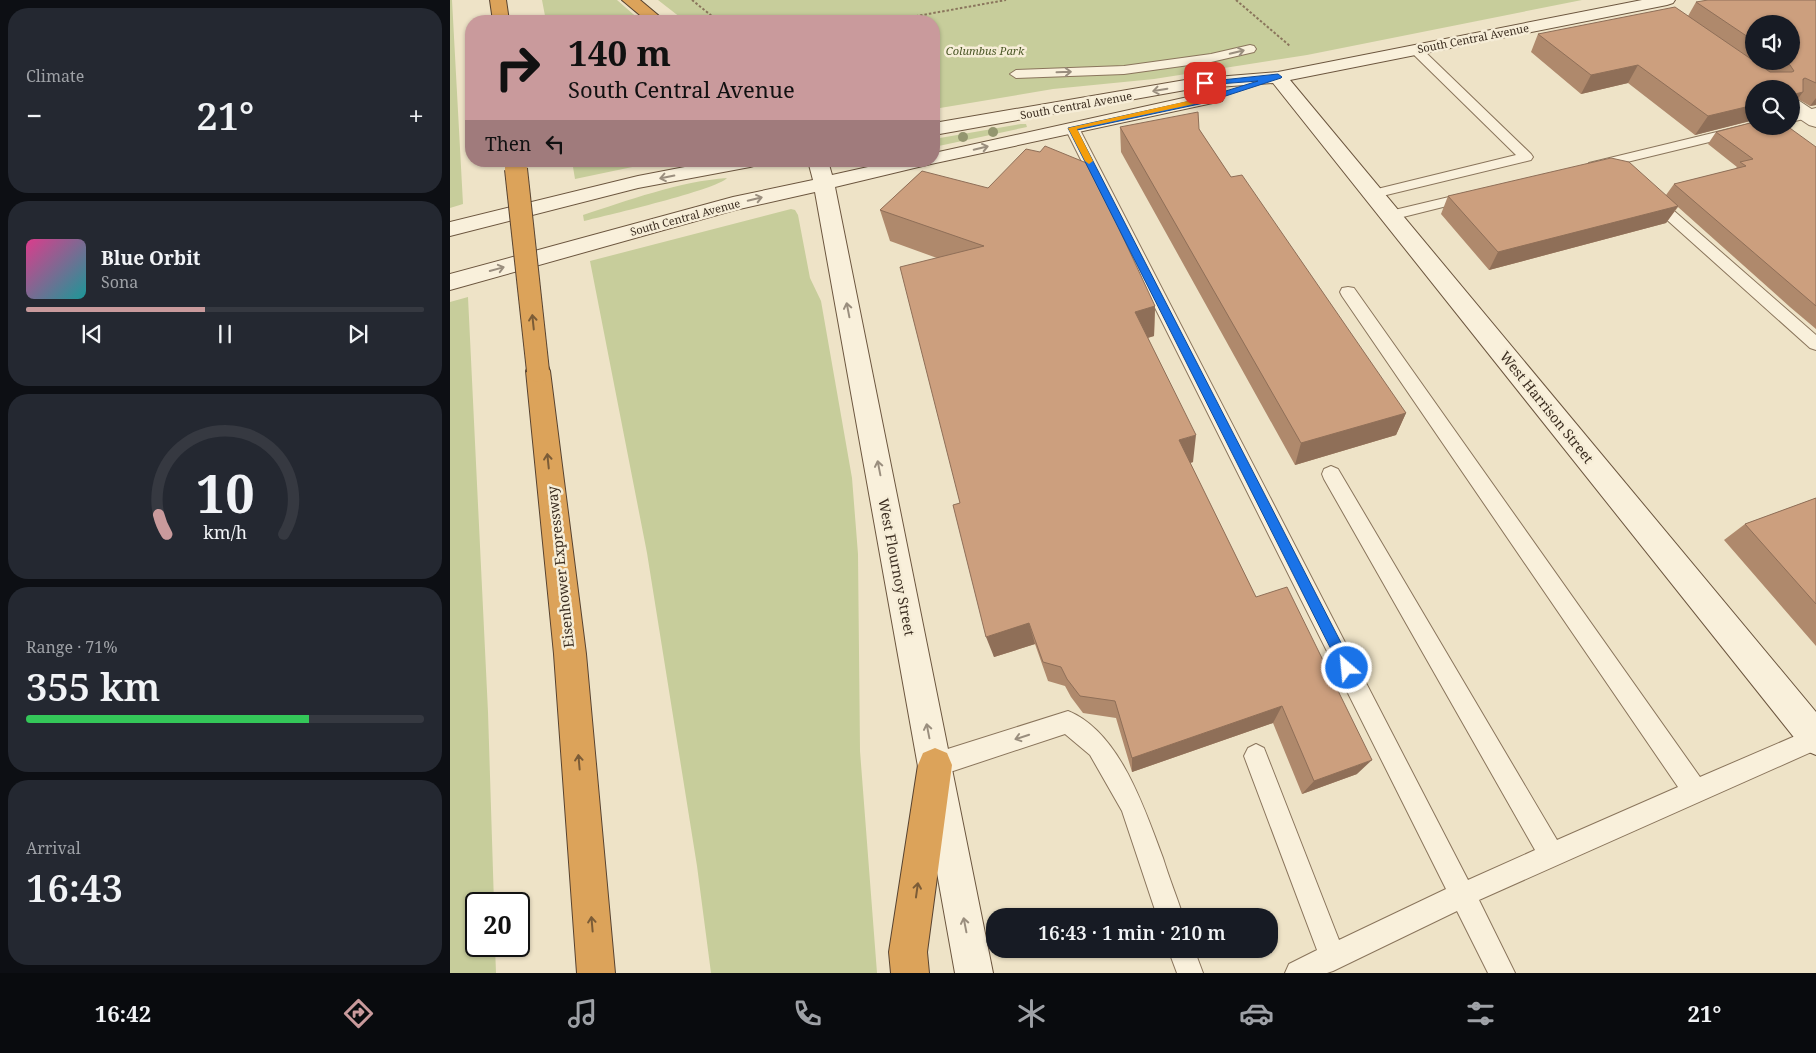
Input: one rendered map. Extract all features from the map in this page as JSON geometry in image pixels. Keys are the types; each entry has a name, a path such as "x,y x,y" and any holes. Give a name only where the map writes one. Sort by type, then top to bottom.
{"highway":[{"path":"498,0 499,15"},
{"path":"630,0 649,15"},
{"name":"Eisenhower Expressway","path":"517,167 570,654 596,973"},
{"path":"910,973 908,952 935,765"}],"street":[{"name":"South Central Avenue","path":"940,158 1202,101 1278,77 1667,0"},
{"path":"1648,4 1669,19"},
{"name":"South Central Avenue","path":"940,128 1191,84 1278,77"},
{"name":"West Harrison Street","path":"1278,77 1816,738"},
{"path":"450,229 638,182 718,167"},
{"name":"South Central Avenue","path":"450,282 733,204 821,172 867,167"},
{"name":"West Flournoy Street","path":"821,172 974,973"}],"lane":[{"path":"1016,74 1124,70 1211,58 1250,50"},
{"path":"1374,194 1526,157 1416,50"},
{"path":"1072,128 1502,973"},
{"path":"1582,169 1745,129"},
{"path":"1610,162 1625,175"},
{"path":"1640,188 1816,344"},
{"path":"1391,215 1485,192"},
{"path":"1348,292 1696,792"},
{"path":"1331,474 1552,855"},
{"path":"935,765 1068,722 1098,747 1132,805 1167,908"},
{"path":"1298,973 1462,895 1816,738"},
{"path":"1256,756 1333,958"},
{"path":"1184,958 1190,973"}],"path":[{"path":"692,0 711,15"},
{"path":"922,15 1006,0"},
{"path":"1236,0 1294,50"}],"green space":[{"path":"450,0 452,0 463,204 450,208"},
{"path":"542,0 617,0 634,15 545,15"},
{"name":"Columbus Park","path":"658,0 1582,0 1307,55 1154,79 1053,89 940,108 940,15 677,15"},
{"path":"1021,124 1026,124 1027,127 940,146 940,138"},
{"path":"573,167 632,167 575,179"},
{"path":"727,178 703,189 584,221 583,215 635,198 691,183"},
{"path":"791,209 795,210 798,215 810,278 821,301 852,478 858,554 860,751 877,973 711,973 697,866 647,553 590,261"},
{"path":"468,297 488,712 494,892 465,892 465,957 495,957 496,973 450,973 450,302"}],"building":[{"path":"1708,0 1816,0 1816,83 1805,78 1803,79 1803,92 1800,93 1800,80 1745,80 1745,107 1708,116 1638,65 1591,75 1538,34 1675,7 1745,55 1745,70 1792,72 1793,70 1800,70 1800,15 1745,15 1745,35 1696,2"},
{"path":"1198,112 1199,129 1231,177 1242,175 1406,413 1301,443 1120,127"},
{"path":"1745,124 1745,135 1799,135 1816,147 1816,306 1674,184 1746,166 1740,162 1753,159 1716,132"},
{"path":"1045,146 1089,164 1155,306 1135,312 1196,435 1179,440 1256,597 1287,587 1372,760 1314,781 1282,706 1132,758 1115,701 1080,696 1067,679 1061,667 1043,662 1029,623 986,637 953,505 960,503 900,267 984,246 880,210 922,171 988,188 1026,149 1040,152"},
{"path":"1611,158 1629,162 1678,206 1498,252 1448,196"},
{"path":"1816,498 1816,604 1745,524"}],"slow traffic":[{"path":"1089,161 1072,128 1210,99"}],"route":[{"path":"1205,83 1278,77 1202,101 1072,128 1347,668"}]}
